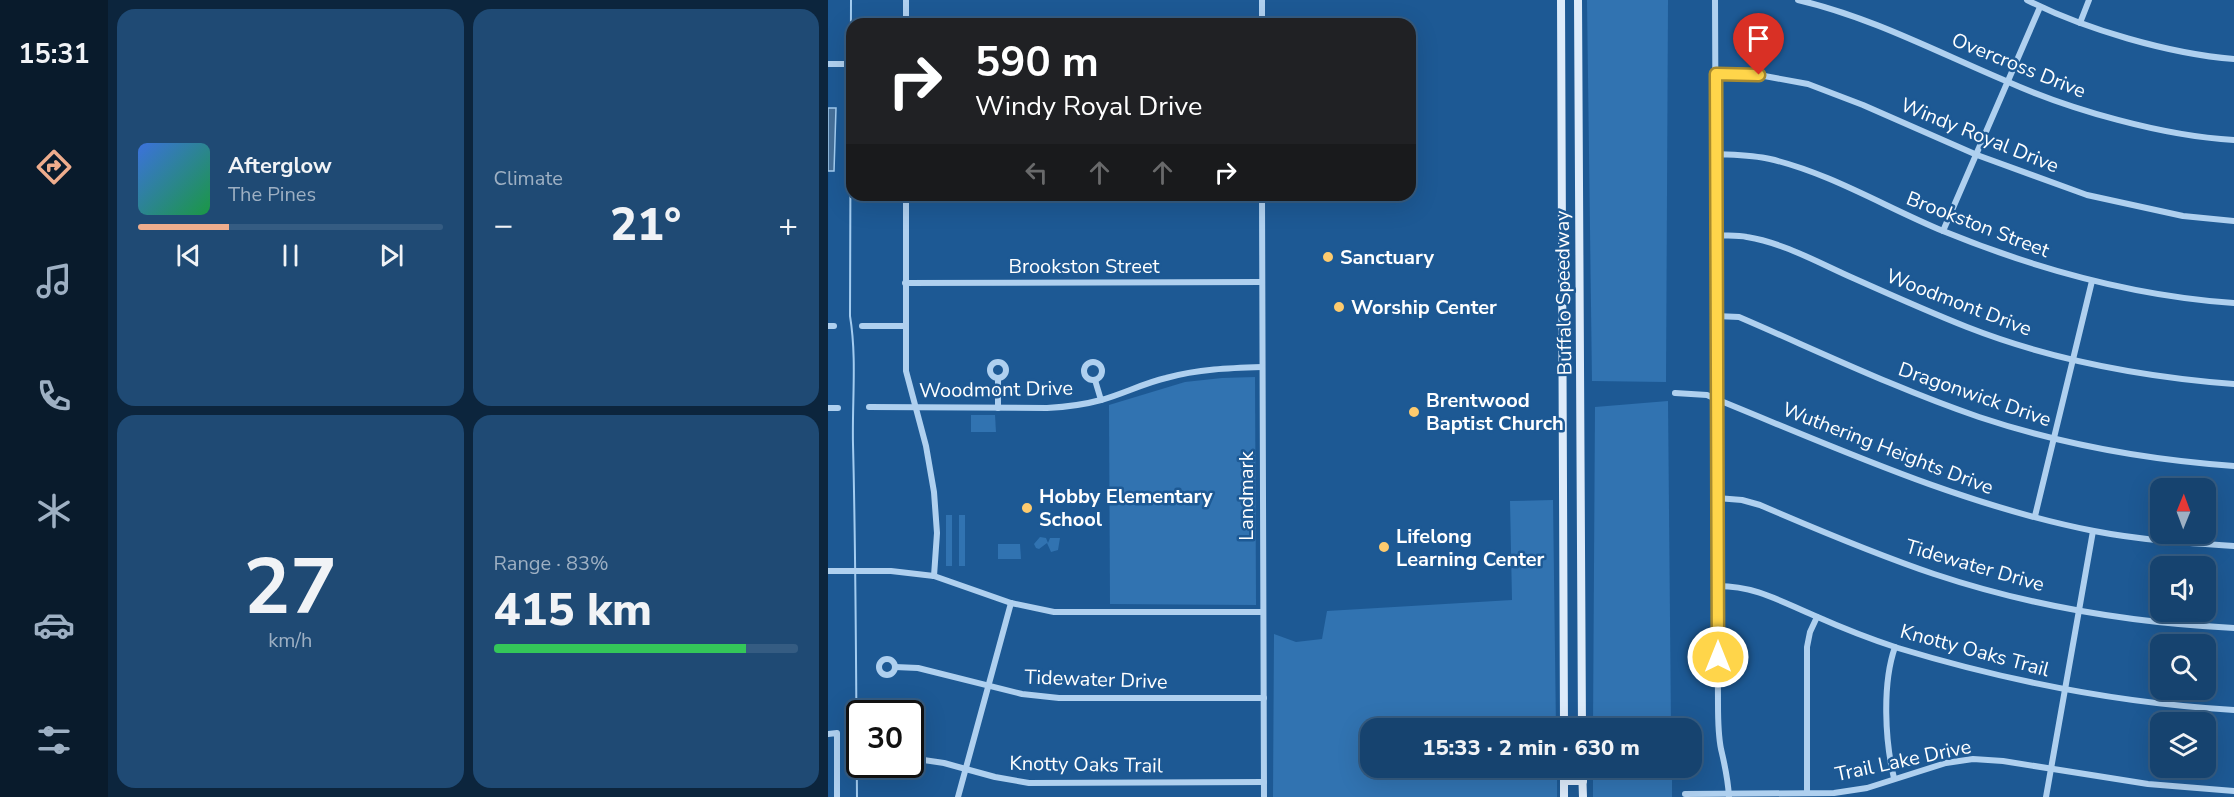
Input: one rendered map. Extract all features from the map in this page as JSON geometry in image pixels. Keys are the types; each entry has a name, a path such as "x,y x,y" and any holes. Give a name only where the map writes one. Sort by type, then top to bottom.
{"main road":[{"name":"Buffalo Speedway","path":"1561,0 1564,718"},
{"name":"Buffalo Speedway","path":"1578,0 1582,718"},
{"path":"1561,30 1578,31"},
{"path":"1562,138 1578,138"},
{"path":"1562,245 1580,245"},
{"path":"1563,350 1580,350"},
{"path":"1564,458 1581,458"},
{"path":"1564,565 1582,564"},
{"path":"1564,671 1582,671"},
{"path":"1583,778 1583,797"},
{"path":"1564,797 1564,781 1583,781"}],"street":[{"path":"906,0 906,18"},
{"path":"1262,0 1262,18"},
{"path":"1715,0 1719,731 1721,750 1726,764 1729,795"},
{"name":"Overcross Drive","path":"1798,0 1842,11 1882,26 2008,83 2106,117 2156,128 2234,140"},
{"path":"2027,0 2080,23 2159,46 2234,59"},
{"path":"2080,23 2089,0"},
{"path":"1943,231 2040,7"},
{"path":"828,64 846,64"},
{"name":"Windy Royal Drive","path":"1716,74 1759,75 1808,84 1863,105 1977,155 2087,195 2183,216 2234,221"},
{"name":"Brookston Street","path":"1716,154 1754,156 1790,165 1943,231 2092,281 2200,301 2234,303"},
{"path":"906,201 906,371 926,446 934,492 937,533 934,576"},
{"name":"Landmark","path":"1262,201 1264,797"},
{"name":"Woodmont Drive","path":"1715,235 1747,237 1780,246 1971,328 2028,346 2121,370 2234,384"},
{"path":"2035,516 2092,281"},
{"name":"Brookston Street","path":"905,283 1262,282"},
{"name":"Dragonwick Drive","path":"1716,316 1739,317 1916,393 1980,417 2054,438 2147,457 2234,466"},
{"path":"862,326 905,326"},
{"name":"Woodmont Drive","path":"869,407 1047,408 1101,400 1164,378 1184,374 1217,369 1262,367"},
{"path":"998,379 998,408"},
{"path":"1095,380 1101,400"},
{"name":"Wuthering Heights Drive","path":"1675,393 1707,395 1889,470 1987,504 2093,531 2150,540 2234,546"},
{"path":"828,408 838,408"},
{"name":"Tidewater Drive","path":"1717,498 1742,500 1760,505 1826,533 1936,574 1989,590 2079,610 2149,621 2234,628"},
{"path":"2046,797 2093,531"},
{"path":"828,571 891,571 934,576 1011,603 1065,613 1263,612"},
{"name":"Knotty Oaks Trail","path":"1718,586 1738,586 1755,590 1895,647 1990,675 2065,690 2192,707 2234,710"},
{"path":"958,797 1011,603"},
{"path":"1807,793 1807,647 1810,632 1817,617"},
{"path":"1894,778 1888,744 1888,709 1889,668 1895,647"},
{"name":"Tidewater Drive","path":"895,667 918,668 987,687 1059,698 1264,698"},
{"path":"828,734 837,734 837,797"},
{"name":"Trail Lake Drive","path":"1685,794 1834,793 1867,788 1946,763 1973,759 2003,761 2148,784 2234,790"},
{"name":"Knotty Oaks Trail","path":"924,761 1029,783 1264,782"}],"shaded area":[{"path":"1587,0 1668,0 1666,382 1592,381"},
{"path":"828,108 836,108 834,171 828,171"},
{"path":"1255,377 1256,605 1110,604 1109,405 1185,382"},
{"path":"1668,401 1671,718 1593,718 1595,407"},
{"path":"971,415 995,415 996,432 971,432"},
{"path":"1553,500 1556,718 1360,718 1360,778 1557,778 1557,797 1273,797 1274,634 1296,642 1322,639 1327,611 1512,600 1510,501"},
{"path":"946,515 952,515 952,566 946,566"},
{"path":"959,515 965,515 965,566 959,566"},
{"path":"1040,537 1046,538 1048,543 1050,538 1060,538 1058,550 1051,552 1047,543 1039,549 1036,548 1034,544"},
{"path":"998,544 1020,544 1021,559 998,559"},
{"path":"1593,778 1672,778 1672,797 1593,797"}],"waterway":[{"path":"851,0 851,18"},
{"path":"850,201 850,316 854,364 857,797"}],"place":[{"name":"Sanctuary","path":"1328,257"},
{"name":"Worship Center","path":"1339,307"},
{"name":"Brentwood Baptist Church","path":"1414,412"},
{"name":"Hobby Elementary School","path":"1027,508"},
{"name":"Lifelong Learning Center","path":"1384,547"}],"route":[{"path":"1718,657 1716,74 1759,75"}]}
